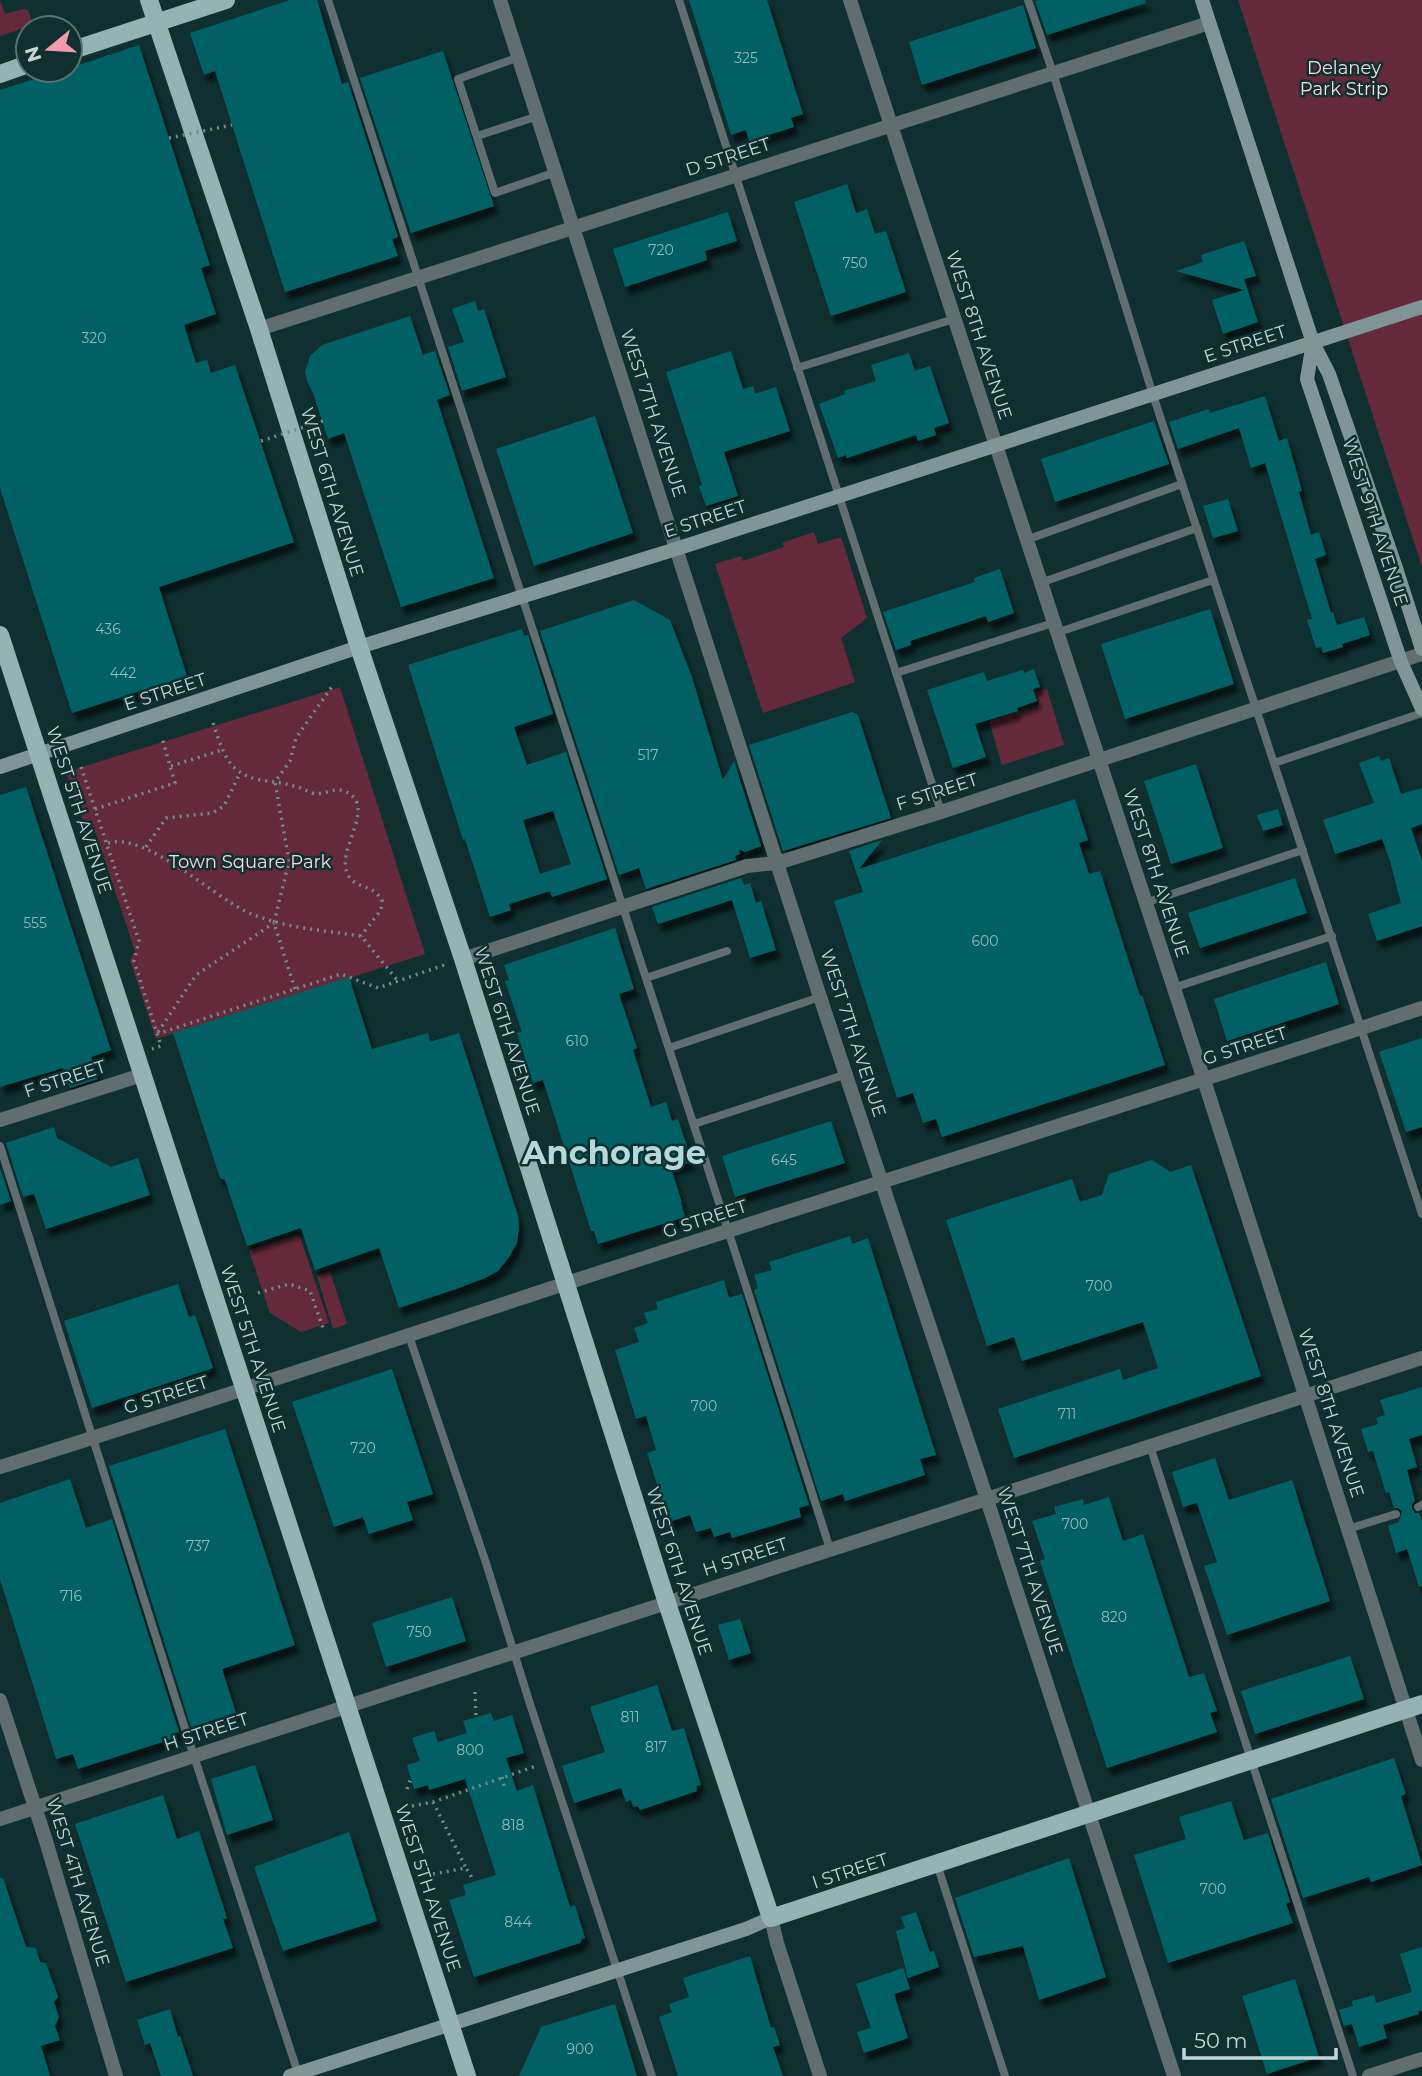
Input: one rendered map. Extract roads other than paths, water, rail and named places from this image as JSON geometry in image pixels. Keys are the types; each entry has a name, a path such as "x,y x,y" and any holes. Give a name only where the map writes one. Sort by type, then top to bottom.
{"main road":[{"name":"WEST 6TH AVENUE","path":"149,0 259,329 359,648 463,959 667,1603 771,1918"},
{"path":"84,46 226,0"},
{"name":"WEST 5TH AVENUE","path":"0,635 467,2076"},
{"name":"I STREET","path":"771,1918 1414,1707"}],"street":[{"name":"WEST 7TH AVENUE","path":"500,0 820,997 987,1498 1174,2076"},
{"name":"WEST 8TH AVENUE","path":"850,0 1204,1080 1348,1529 1414,1707 1422,1760"},
{"name":"WEST 9TH AVENUE","path":"1202,0 1313,343 1333,387 1422,649"},
{"name":"D STREET","path":"259,329 1209,23"},
{"name":"E STREET","path":"0,766 1422,307"},
{"name":"WEST 9TH AVENUE","path":"1313,343 1307,379 1401,662 1422,711"},
{"name":"F STREET","path":"463,959 747,866 777,863 941,811 1422,654"},
{"name":"G STREET","path":"0,1468 1422,1008"},
{"name":"F STREET","path":"0,1120 142,1075"},
{"name":"H STREET","path":"0,1819 1422,1358"},
{"name":"WEST 4TH AVENUE","path":"0,1700 116,2076"},
{"name":"I STREET","path":"294,2075 747,1929 771,1918"},
{"name":"WEST 6TH AVENUE","path":"771,1918 820,2076"},
{"path":"1369,2076 1422,2059"}],"lane":[{"path":"328,0 830,1549"},
{"path":"679,0 941,811"},
{"path":"1028,0 1213,580 1422,1214"},
{"path":"519,57 458,79 495,193 556,172"},
{"path":"477,136 538,116"},
{"path":"797,368 954,318"},
{"path":"1026,540 1182,484"},
{"path":"1040,583 1197,528"},
{"path":"896,673 1213,580"},
{"path":"1274,763 1422,711"},
{"path":"1145,903 1303,850"},
{"path":"1173,988 1332,936"},
{"path":"646,978 727,951"},
{"path":"669,1048 820,997"},
{"path":"694,1124 847,1074"},
{"path":"0,1146 294,2075"},
{"path":"409,1336 486,1563 652,2076"},
{"path":"1150,1446 1353,2076"},
{"path":"1348,1529 1396,1514"},
{"path":"937,1864 1005,2076"}],"district":[{"name":"Anchorage","path":"614,1152"}],"park label":[{"name":"Delaney Park Strip","path":"1344,78"},
{"name":"Town Square Park","path":"250,862"}]}
